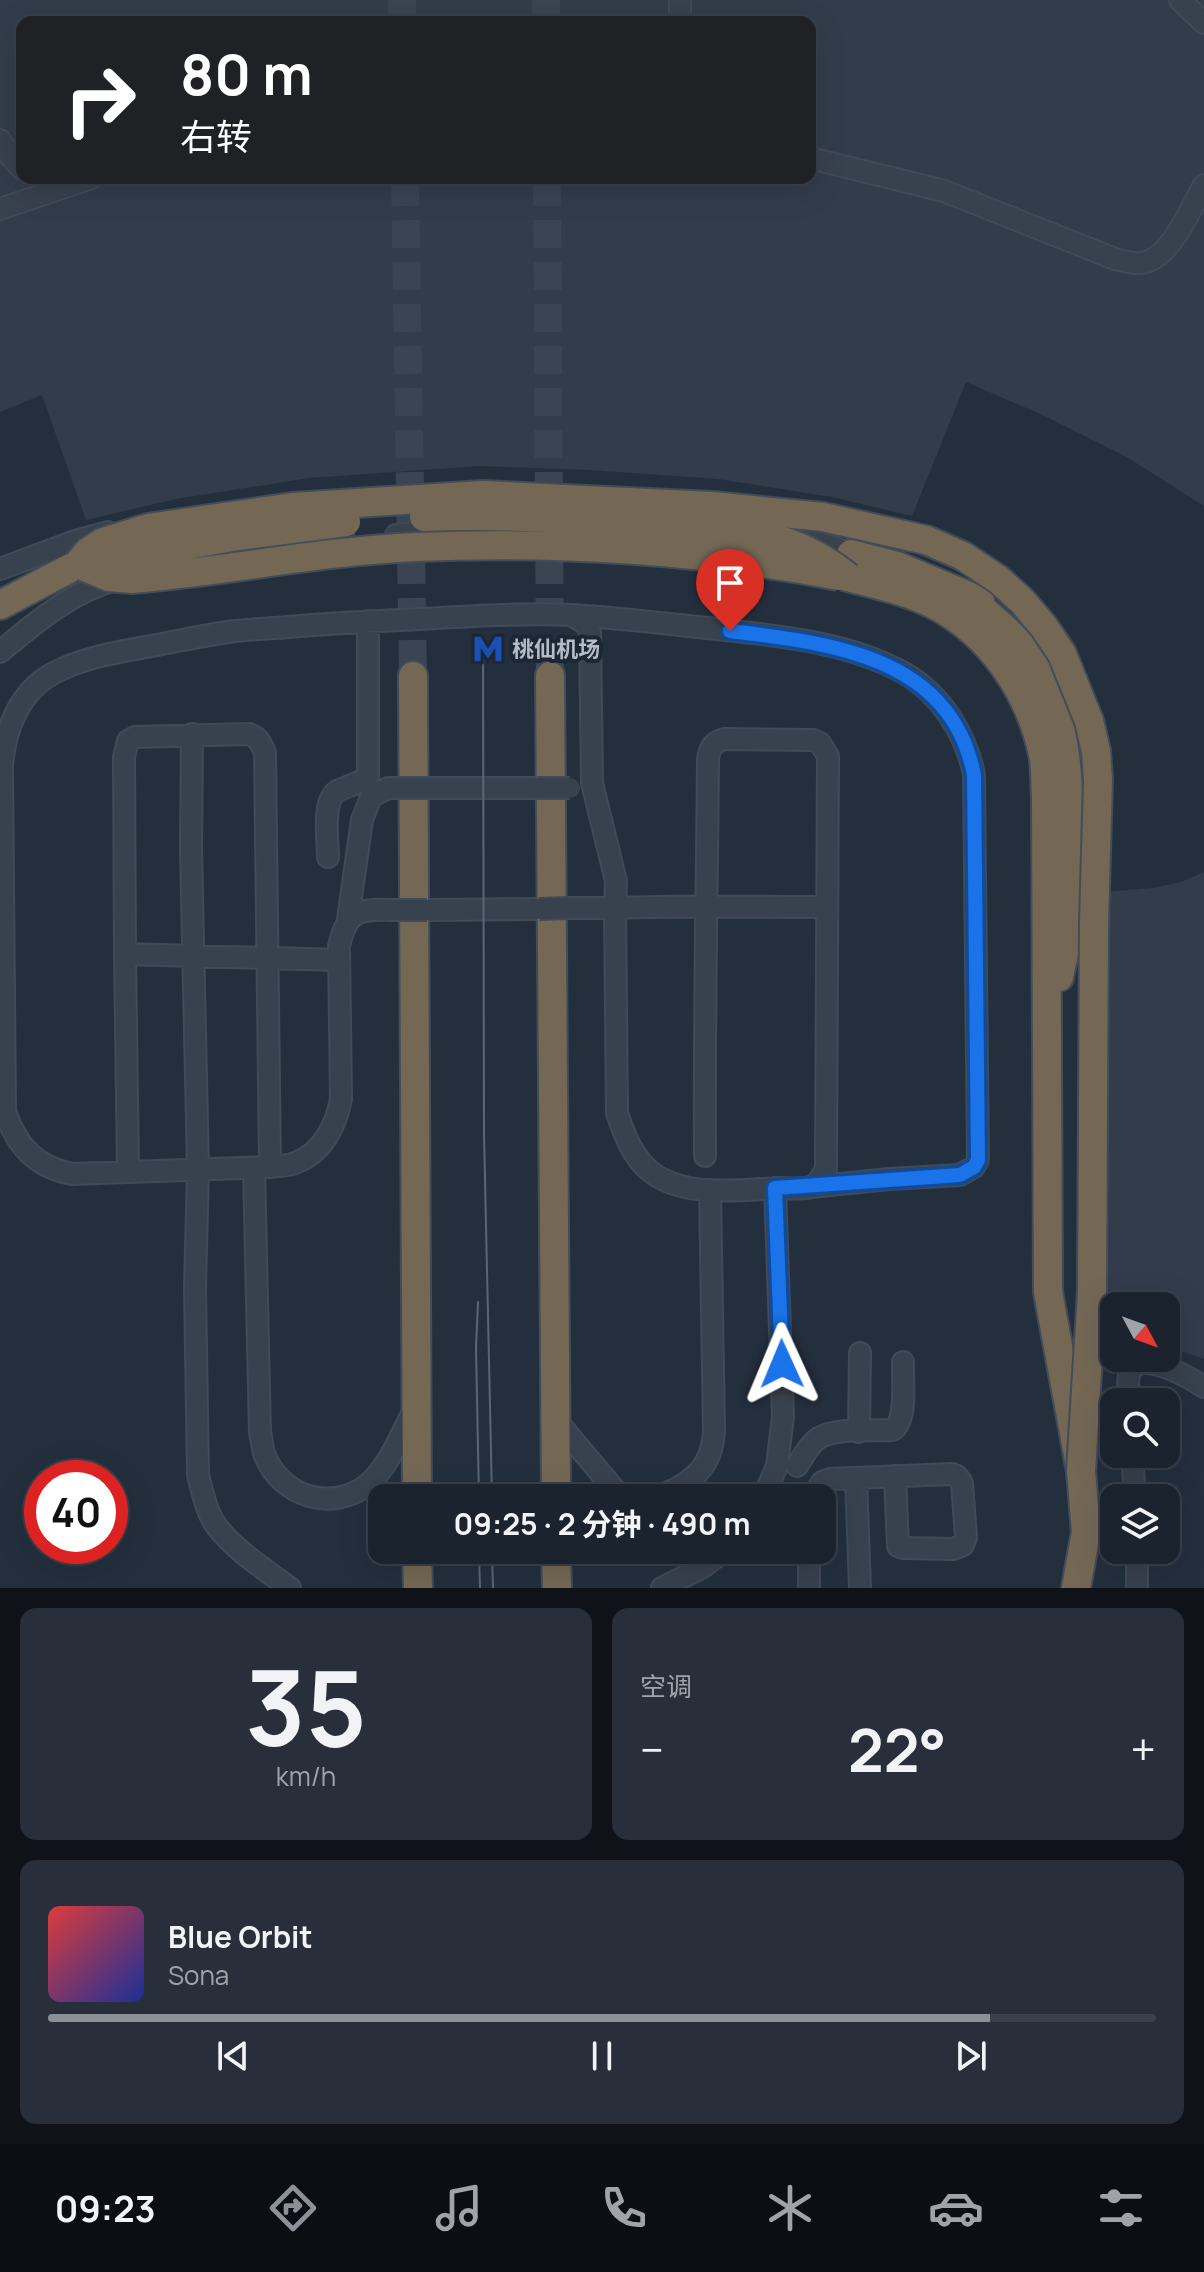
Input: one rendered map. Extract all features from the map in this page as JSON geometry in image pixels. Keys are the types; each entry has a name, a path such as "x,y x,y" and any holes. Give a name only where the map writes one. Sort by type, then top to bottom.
{"highway":[{"path":"0,605 78,564 88,552 103,542 148,528 293,507 483,495 712,506 823,517 926,540 963,556 999,580 1023,602 1062,654 1089,721 1096,751 1092,1292 1081,1471"},
{"path":"78,564 109,577 132,579 282,559 413,547 493,545 614,549 782,565 897,566 986,603 1016,627 1051,662 1089,721"},
{"path":"849,566 937,606 976,634 1010,674 1035,722 1044,758 1048,1292 1081,1471 1086,1532 1076,1588"},
{"path":"964,594 1001,625 1030,657 1056,710 1066,754 1069,787 1069,924 1047,1037"},
{"path":"413,676 417,1484"},
{"path":"550,676 556,1484"},
{"path":"417,1564 418,1588"},
{"path":"556,1564 557,1588"}],"street":[{"path":"1180,0 1204,23"},
{"path":"0,140 16,162"},
{"path":"816,159 944,191 1115,259 1141,264 1163,254 1204,185"},
{"path":"42,184 59,188"},
{"path":"0,209 72,184"},
{"path":"0,569 75,541 131,526 268,504 443,493 615,507 755,526 807,537 849,566"},
{"path":"0,652 47,612 99,584 243,548 455,530 849,566"},
{"path":"571,615 586,624 590,633 593,788 616,881 617,1113 640,1161 653,1173 675,1184 710,1190 811,1187 960,1175 974,1167 978,1160 974,775 966,745 949,715 927,690 904,673 858,654 771,636 571,615 368,621 229,632 106,655 73,665 50,675 30,693 14,716 5,741 2,766 5,1111 12,1133 39,1162 55,1171 72,1174 262,1168 296,1163 328,1137 338,1116 341,1099 339,960 362,820 371,797 388,788 593,788"},
{"path":"328,857 328,804 336,791 354,786 368,777 368,621"},
{"path":"192,734 198,1170 195,1287 198,1475 216,1526 237,1547 290,1588"},
{"path":"128,1172 125,749 128,741 135,737 249,734 262,743 265,753 266,957 260,1432 265,1456 288,1486 315,1499 333,1499 366,1485 384,1466 416,1406"},
{"path":"705,1156 710,748 716,741 735,739 813,740 825,748 828,756 826,1169 811,1187"},
{"path":"348,919 360,912 400,910 827,907"},
{"path":"125,954 339,960"},
{"path":"313,1152 323,1129 327,1107"},
{"path":"769,1484 777,1466 783,1416 775,1188"},
{"path":"682,1484 693,1477 712,1452 710,1190"},
{"path":"859,1432 860,1353"},
{"path":"797,1466 819,1438 840,1432 893,1430 898,1427 902,1416 903,1362"},
{"path":"1129,1388 1129,1375 1133,1367 1140,1363 1168,1368 1204,1387"},
{"path":"783,1416 800,1484"},
{"path":"556,1420 610,1484"},
{"path":"821,1484 830,1479 895,1476 952,1474 960,1479 966,1537 963,1545 953,1549 898,1546 895,1476"},
{"path":"856,1478 860,1588"},
{"path":"662,1588 707,1564"},
{"path":"809,1564 809,1588"},
{"path":"1137,1564 1137,1588"}],"shaded area":[{"path":"0,0 1204,0 1204,506 1125,456 1047,417 966,382 912,516 832,497 718,479 479,466 309,478 176,499 86,520 42,395 0,412"},
{"path":"1204,872 1204,1359 1180,1351 1180,1292 1106,1292 1103,892 1181,882"}],"tunnel":[{"path":"402,0 402,16"},
{"path":"546,0 546,16"},
{"path":"405,184 413,676"},
{"path":"547,184 550,676"}],"tram line":[{"path":"483,640 484,1133 492,1484"},
{"path":"478,1302 479,1484"},
{"path":"479,1564 480,1588"},
{"path":"492,1564 493,1588"}],"place":[{"name":"桃仙机场","path":"488,649"}],"route":[{"path":"730,631 800,640 858,654 904,673 927,690 949,715 966,745 974,775 978,1160 968,1172 960,1175 775,1188 782,1364"}]}
